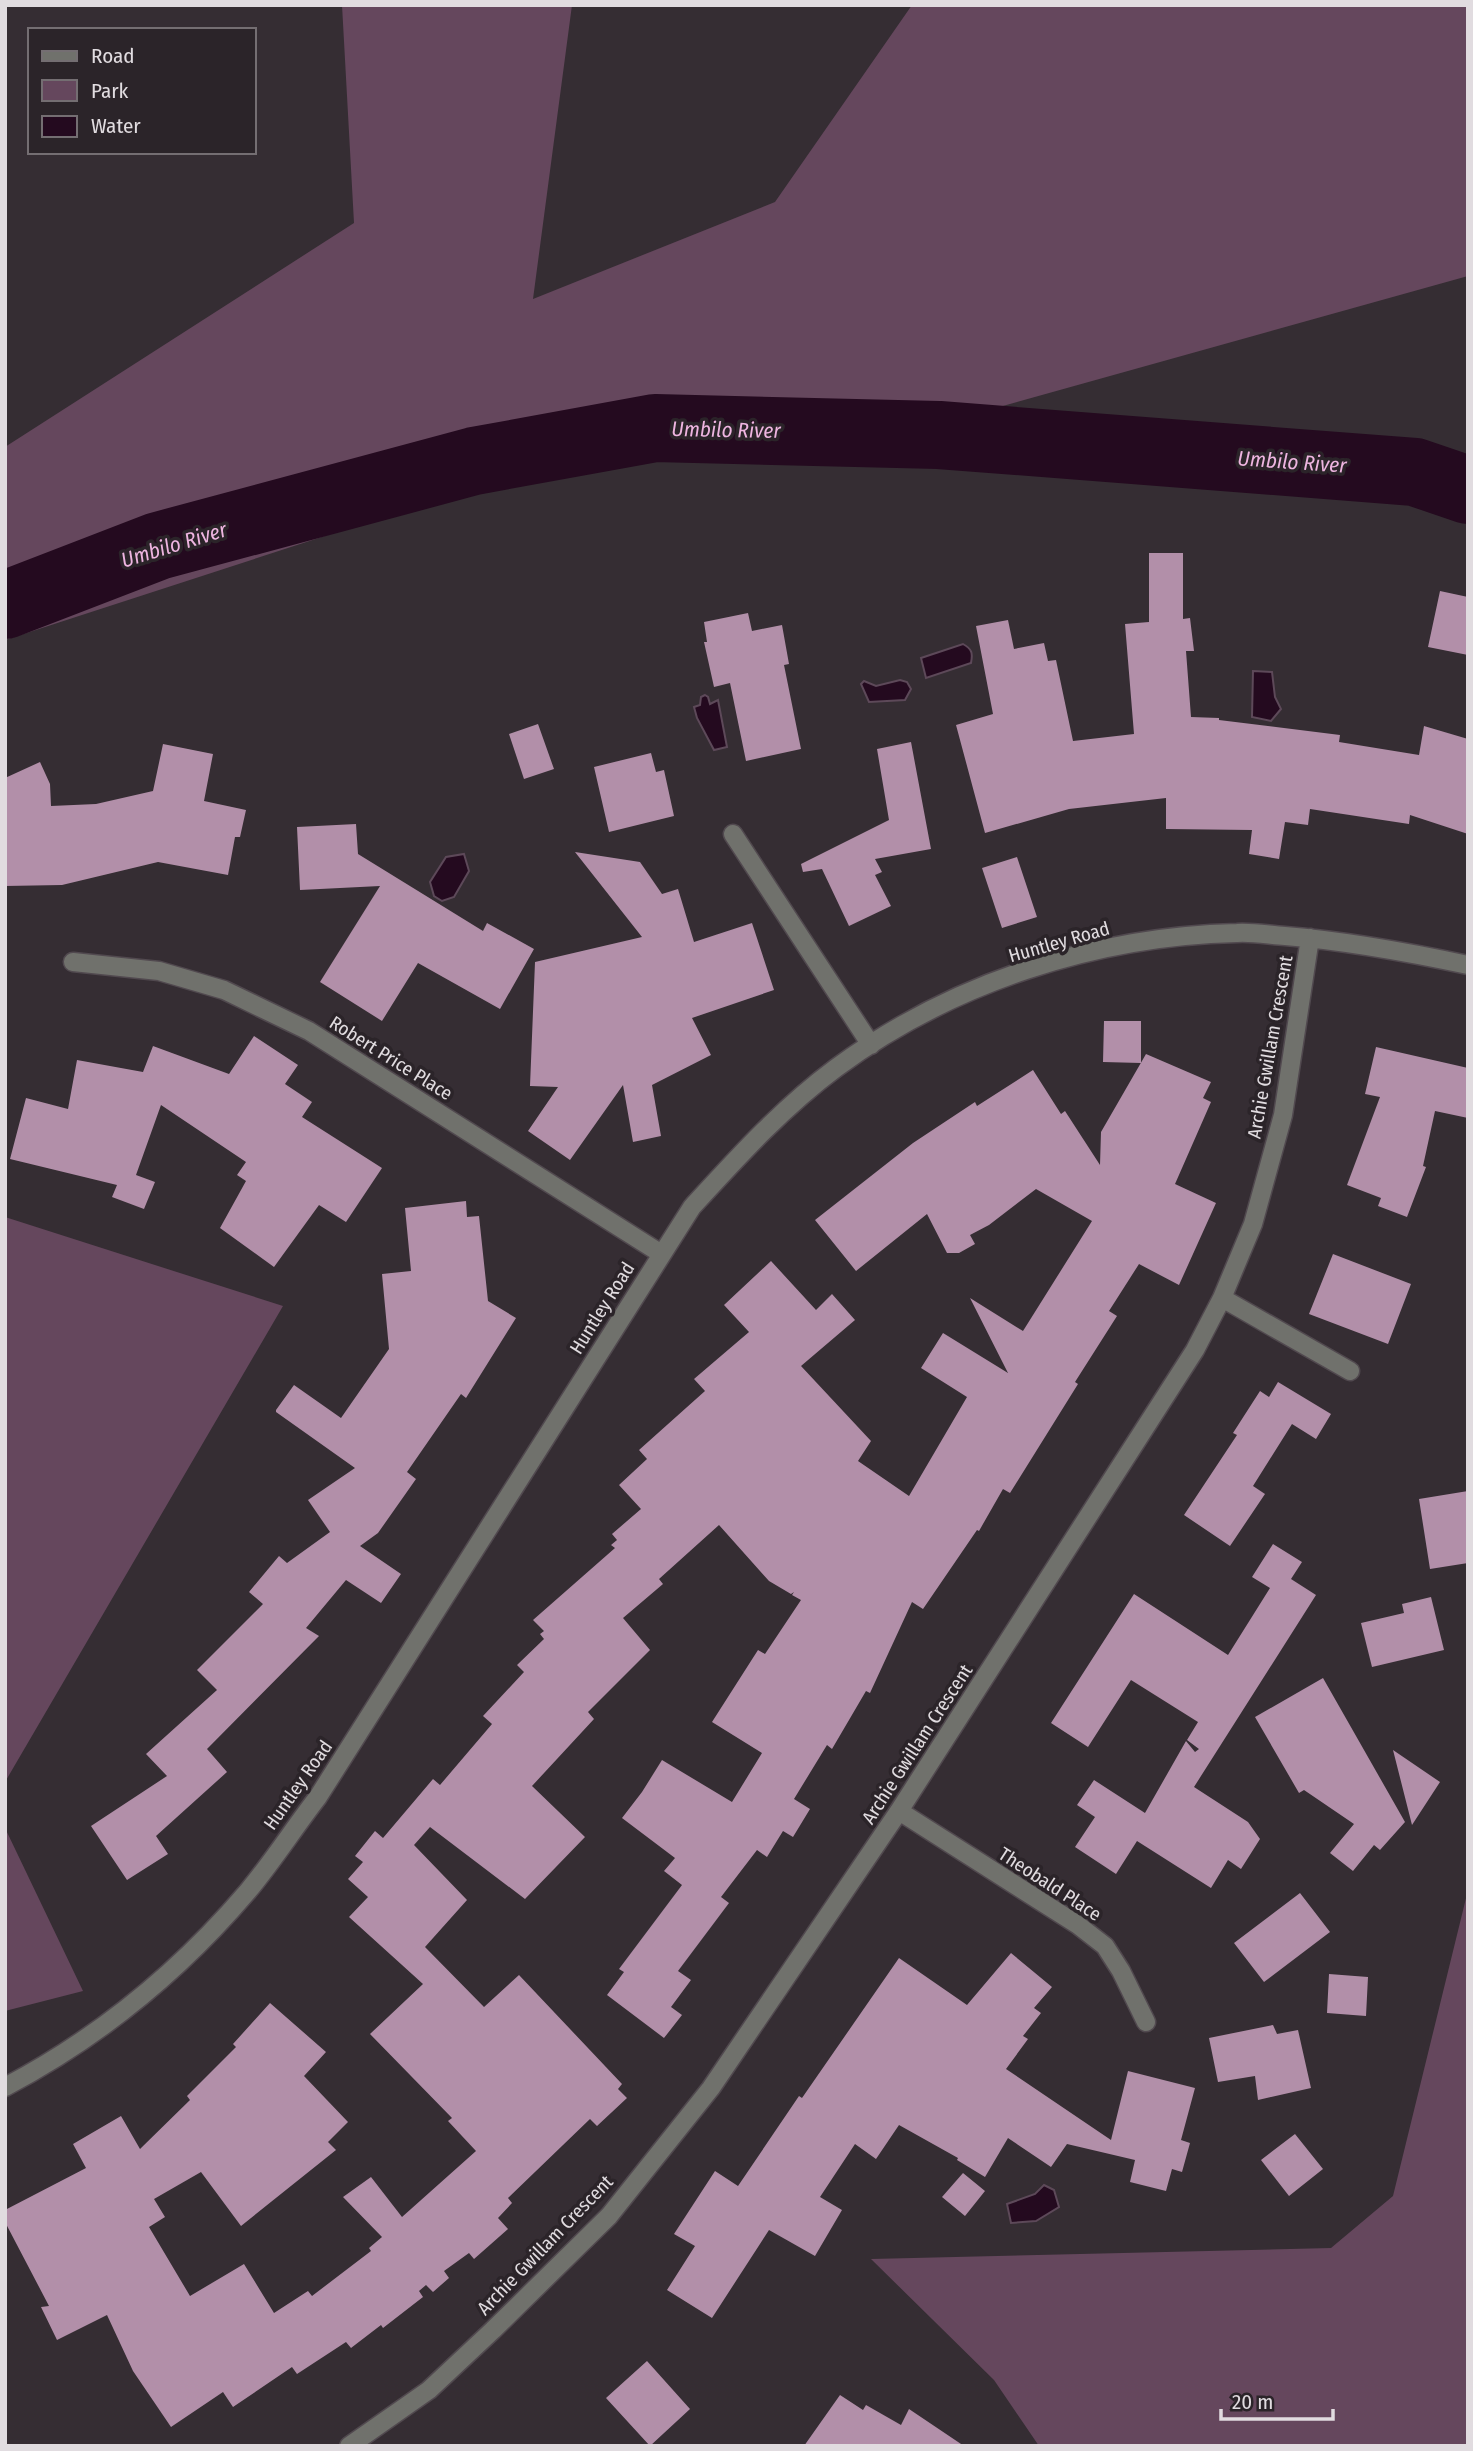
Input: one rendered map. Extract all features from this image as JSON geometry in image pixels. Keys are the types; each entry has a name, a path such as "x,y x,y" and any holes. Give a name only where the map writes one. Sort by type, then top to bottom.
{"street":[{"path":"733,834 871,1045"},
{"name":"Huntley Road","path":"5,2087 30,2074 99,2028 157,1985 248,1890 318,1797 660,1253 692,1207 769,1125 836,1068 956,997 1058,959 1147,940 1239,933 1310,938 1406,952 1468,965"},
{"name":"Archie Gwillam Crescent","path":"349,2446 429,2389 493,2330 608,2216 711,2088 899,1811 1195,1350 1222,1298 1253,1224 1283,1115 1310,938"},
{"name":"Robert Price Place","path":"73,962 159,971 225,990 309,1031 660,1253"},
{"path":"1222,1298 1350,1371"},
{"name":"Theobald Place","path":"899,1811 1078,1925 1105,1946 1121,1971 1146,2022"}],"green space":[{"path":"342,5 572,5 533,299 775,202 912,5 1468,5 1468,276 931,426 577,454 5,640 5,447 354,223"},
{"path":"5,1217 283,1306 5,1782"},
{"path":"5,1828 83,1991 5,2011"},
{"path":"1468,1890 1468,2446 1039,2446 994,2380 871,2259 1331,2248 1393,2196"}],"water":[{"path":"963,644 971,652 971,663 926,678 921,658"},
{"path":"1253,671 1272,672 1275,697 1281,709 1271,721 1252,717"},
{"path":"900,680 907,682 911,689 905,700 869,702 861,684 864,681 876,686"},
{"path":"705,695 710,704 718,700 727,747 714,750 697,718 694,707 700,705 701,697"},
{"path":"464,854 469,871 454,897 442,901 434,896 430,882 446,857"},
{"path":"1044,2185 1054,2190 1059,2207 1036,2221 1011,2223 1007,2204 1035,2194"}],"building":[{"path":"1149,553 1183,553 1183,619 1190,618 1194,651 1186,651 1191,717 1219,718 1340,735 1339,742 1419,755 1424,726 1468,739 1468,834 1410,815 1409,824 1310,809 1308,825 1285,822 1279,859 1249,854 1252,830 1166,829 1166,798 1069,809 985,833 956,725 993,714 976,626 1008,620 1014,649 1044,643 1048,661 1056,660 1073,741 1134,734 1125,624 1149,622"},
{"path":"1440,591 1468,597 1468,655 1428,647"},
{"path":"748,613 752,631 782,625 789,664 784,665 801,749 746,761 730,683 714,687 704,642 707,642 704,622"},
{"path":"538,724 554,769 524,779 509,734"},
{"path":"911,742 931,849 875,859 882,872 875,875 891,906 849,926 822,869 803,872 801,864 889,820 877,749"},
{"path":"163,744 213,754 204,801 246,810 240,837 235,837 228,875 158,862 62,885 5,886 5,778 40,762 50,784 51,806 96,804 153,791"},
{"path":"651,753 656,772 664,770 674,816 609,832 594,767"},
{"path":"356,824 358,854 483,931 487,923 534,949 500,1009 418,963 382,1021 320,982 380,886 300,890 297,827"},
{"path":"575,852 640,862 662,894 678,889 694,942 752,923 774,990 692,1018 711,1055 652,1085 661,1136 633,1142 623,1085 570,1160 528,1131 558,1087 530,1086 535,962 642,937"},
{"path":"1017,857 1037,917 1002,928 982,868"},
{"path":"1104,1021 1141,1021 1141,1063 1103,1062"},
{"path":"254,1036 298,1065 285,1084 312,1102 302,1117 382,1168 346,1222 319,1205 274,1267 220,1228 246,1181 237,1175 246,1162 161,1105 136,1175 155,1182 144,1209 112,1197 117,1185 10,1159 26,1098 68,1109 77,1060 143,1072 153,1046 229,1074"},
{"path":"1376,1047 1468,1068 1468,1118 1435,1111 1423,1166 1426,1167 1407,1217 1378,1206 1381,1198 1347,1185 1380,1097 1365,1094"},
{"path":"1146,1054 1211,1082 1203,1098 1211,1102 1175,1184 1216,1203 1179,1285 1139,1264 1109,1311 1117,1316 1010,1493 1003,1489 979,1531 977,1530 923,1609 912,1602 870,1693 866,1691 832,1749 827,1745 794,1799 810,1809 793,1837 783,1831 767,1857 757,1850 721,1897 729,1903 678,1971 691,1980 671,2007 682,2015 664,2038 607,1995 624,1972 619,1969 682,1885 664,1871 675,1858 622,1818 662,1760 732,1802 762,1753 712,1722 758,1650 765,1654 801,1600 792,1595 794,1592 791,1594 769,1581 719,1525 659,1579 663,1584 623,1618 650,1650 588,1712 594,1719 532,1786 585,1837 525,1899 430,1827 414,1845 467,1900 425,1947 484,2007 519,1975 622,2084 618,2089 627,2098 597,2126 590,2119 508,2198 512,2203 498,2218 508,2229 474,2259 469,2253 444,2271 449,2278 433,2292 426,2285 419,2291 423,2297 383,2328 381,2325 351,2348 346,2342 297,2374 292,2367 233,2407 223,2392 171,2427 133,2371 107,2315 57,2340 41,2307 49,2306 5,2222 5,2210 86,2168 73,2144 121,2116 140,2149 190,2100 187,2096 236,2047 233,2044 270,2003 326,2052 304,2076 348,2122 328,2142 336,2150 241,2226 201,2172 154,2199 165,2217 149,2227 190,2296 244,2264 274,2313 308,2291 312,2296 371,2251 369,2248 382,2237 343,2197 371,2177 402,2217 476,2151 448,2121 452,2118 370,2034 423,1984 349,1917 368,1897 348,1879 363,1862 355,1856 375,1831 383,1838 433,1779 440,1785 492,1724 483,1716 524,1672 517,1665 544,1639 540,1634 544,1631 533,1620 615,1548 611,1545 617,1540 612,1534 641,1509 619,1485 647,1459 639,1450 705,1391 694,1379 749,1332 724,1305 771,1261 816,1310 832,1294 855,1320 801,1366 871,1441 858,1461 909,1496 967,1397 921,1368 943,1333 1008,1373 970,1298 1023,1331 1092,1221 1036,1189 989,1225 970,1235 975,1244 959,1253 947,1253 927,1214 856,1271 815,1220 913,1143 975,1102 977,1106 1033,1070 1061,1114 1065,1111 1100,1165 1101,1132"},
{"path":"466,1201 467,1217 479,1216 488,1301 516,1318 466,1398 461,1394 407,1472 416,1479 378,1533 360,1546 401,1574 381,1603 346,1580 306,1628 319,1636 207,1749 227,1772 156,1836 168,1854 127,1880 91,1826 167,1776 146,1754 217,1690 197,1670 263,1604 249,1592 279,1556 287,1563 330,1532 308,1500 355,1468 276,1410 294,1385 341,1418 389,1349 382,1274 411,1271 405,1208"},
{"path":"1333,1254 1411,1284 1388,1344 1309,1314"},
{"path":"1278,1382 1331,1414 1316,1439 1292,1424 1253,1486 1265,1494 1230,1546 1184,1515 1237,1435 1233,1433 1260,1391 1269,1397"},
{"path":"1468,1491 1468,1563 1430,1569 1419,1499"},
{"path":"1273,1544 1302,1562 1291,1579 1316,1595 1194,1787 1248,1822 1260,1839 1241,1869 1228,1860 1211,1888 1137,1841 1116,1874 1075,1847 1095,1817 1077,1805 1094,1780 1145,1813 1186,1741 1195,1752 1199,1749 1187,1740 1198,1722 1131,1680 1088,1747 1051,1723 1134,1594 1228,1655 1270,1588 1252,1577"},
{"path":"1431,1597 1444,1650 1372,1667 1361,1623 1404,1613 1402,1604"},
{"path":"1323,1678 1405,1822 1380,1850 1374,1845 1353,1871 1330,1853 1354,1824 1304,1790 1299,1793 1255,1717"},
{"path":"1393,1750 1440,1782 1412,1825"},
{"path":"1300,1893 1330,1932 1264,1982 1234,1943"},
{"path":"1011,1953 1052,1987 1034,2008 1041,2013 1023,2036 1028,2039 1006,2069 1111,2140 1128,2071 1195,2088 1181,2140 1190,2143 1182,2172 1172,2169 1166,2191 1130,2182 1135,2160 1067,2144 1051,2167 1008,2138 985,2177 957,2160 958,2158 899,2125 876,2159 855,2144 820,2197 842,2210 815,2256 769,2230 712,2318 667,2290 695,2246 674,2234 715,2171 738,2186 899,1958 967,2005"},
{"path":"1329,1974 1368,1977 1366,2016 1327,2013"},
{"path":"1273,2025 1277,2034 1298,2030 1311,2088 1258,2100 1255,2076 1218,2082 1209,2038"},
{"path":"1295,2134 1323,2169 1289,2196 1261,2160"},
{"path":"963,2173 985,2191 965,2216 942,2197"},
{"path":"647,2361 690,2409 650,2446 606,2398"},
{"path":"840,2395 863,2410 866,2405 901,2425 909,2409 964,2446 804,2446"}],"waterway":[{"name":"Umbilo River","path":"5,605 158,546 474,461 655,428 939,435 1415,472 1468,490"}]}
